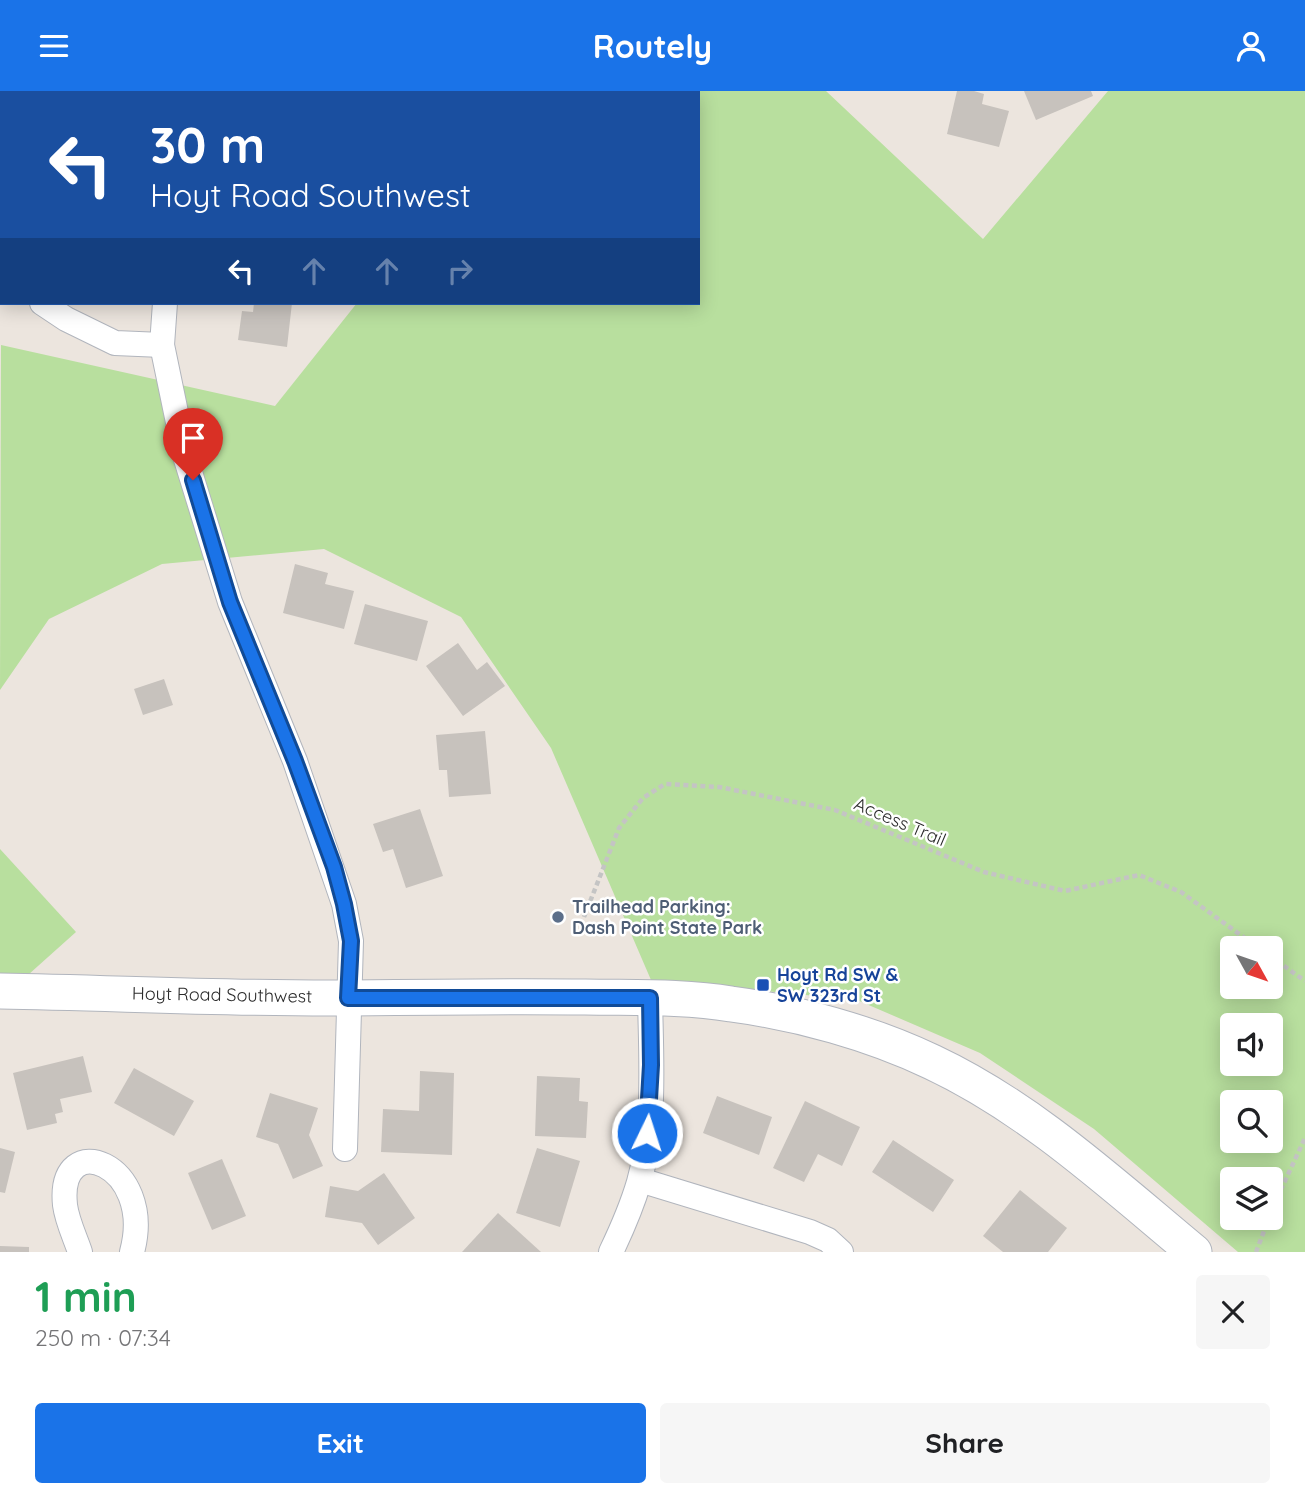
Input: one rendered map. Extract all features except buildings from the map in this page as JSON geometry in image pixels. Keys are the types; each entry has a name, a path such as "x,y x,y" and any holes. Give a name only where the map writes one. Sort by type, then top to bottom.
{"main road":[{"name":"Hoyt Road Southwest","path":"0,991 348,998 650,998 731,1003 818,1022 932,1062 984,1090 1045,1130 1194,1252"}],"street":[{"path":"45,305 65,320 115,343 162,345"},
{"path":"165,305 162,345 185,456 230,602 295,761 344,904 351,941 345,1149"},
{"path":"611,1252 627,1219 640,1180 651,1065 650,998"},
{"path":"80,1252 65,1206 65,1190 68,1179 79,1165 99,1161 111,1168 130,1193 135,1218 132,1252"},
{"path":"640,1180 810,1232 828,1240 841,1252"}],"path":[{"name":"Access Trail","path":"584,917 620,828 643,798 665,784 719,787 835,810 984,872 1065,891 1139,875 1181,892 1242,936"},
{"path":"1283,965 1305,981"},
{"path":"1283,1187 1305,1138"},
{"path":"1256,1252 1265,1230"}],"green space":[{"path":"700,91 826,91 983,239 1108,91 1305,91 1305,1252 1238,1252 1094,1129 980,1053 857,1000 651,980 551,748 461,617 324,549 162,564 49,619 0,690 1,345 275,406 355,305 700,305"},
{"path":"0,849 76,932 0,1000"}],"place":[{"name":"Trailhead Parking: Dash Point State Park","path":"558,917"},
{"name":"Hoyt Rd SW & SW 323rd St","path":"763,985"}],"route":[{"path":"193,480 230,602 295,761 334,867 351,941 348,998 650,998 651,1065 647,1133"}]}
